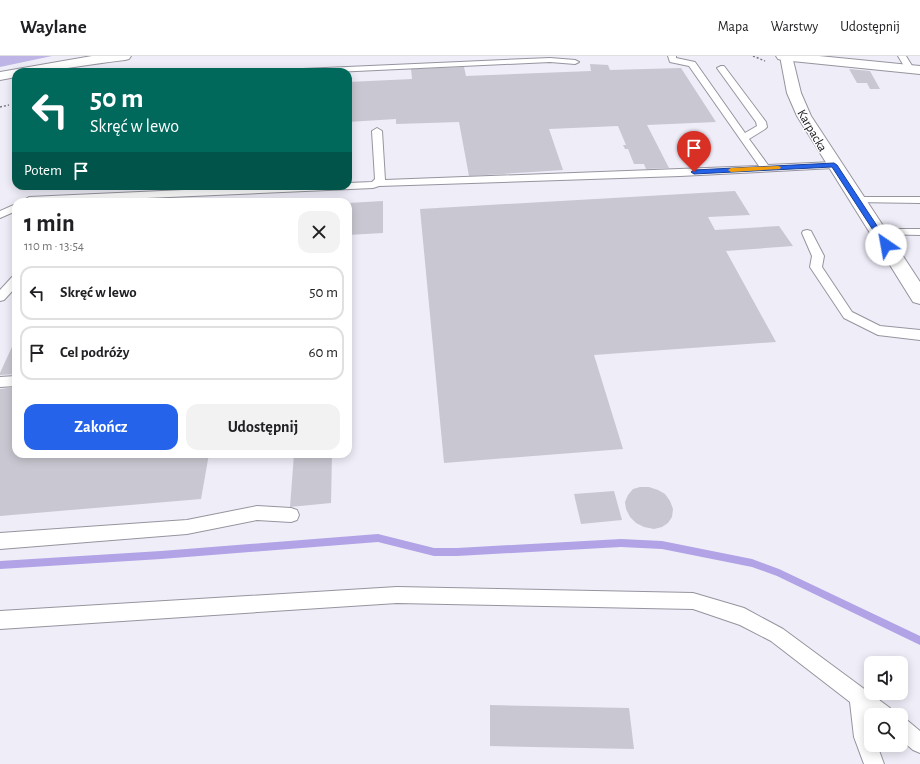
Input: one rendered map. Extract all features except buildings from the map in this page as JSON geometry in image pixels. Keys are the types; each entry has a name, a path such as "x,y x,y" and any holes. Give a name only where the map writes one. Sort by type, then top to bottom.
{"street":[{"path":"44,68 82,61 125,56"},
{"path":"782,56 915,69"},
{"name":"Karpacka","path":"786,56 798,104 812,130 920,297"},
{"path":"0,76 12,74"}],"lane":[{"path":"672,56 673,60 692,64 765,168"},
{"path":"902,56 915,69"},
{"path":"352,69 550,60 576,62"},
{"path":"721,68 761,122 762,126 744,138"},
{"path":"377,131 380,179 378,183"},
{"path":"352,186 373,185 378,183 665,174 834,165"},
{"path":"90,198 259,190"},
{"path":"857,200 920,200"},
{"path":"0,215 12,209"},
{"path":"878,232 920,232"},
{"path":"807,233 818,256 816,267 848,315 878,330 920,335"},
{"path":"0,298 12,284"},
{"path":"0,382 12,381"},
{"path":"0,541 187,527 257,513 292,515"},
{"path":"0,620 396,595 693,601 744,617 777,635 874,708"},
{"path":"859,697 864,737 874,764"},
{"path":"908,734 920,743"}],"path":[{"path":"0,107 9,105"}],"shaded area":[{"path":"0,56 52,56 0,67"}],"waterway":[{"path":"0,565 161,555 378,538 434,552 621,543 662,545 752,563 779,573 920,641"}],"slow traffic":[{"path":"731,170 778,167"}],"route":[{"path":"694,172 834,165 886,245"}]}
